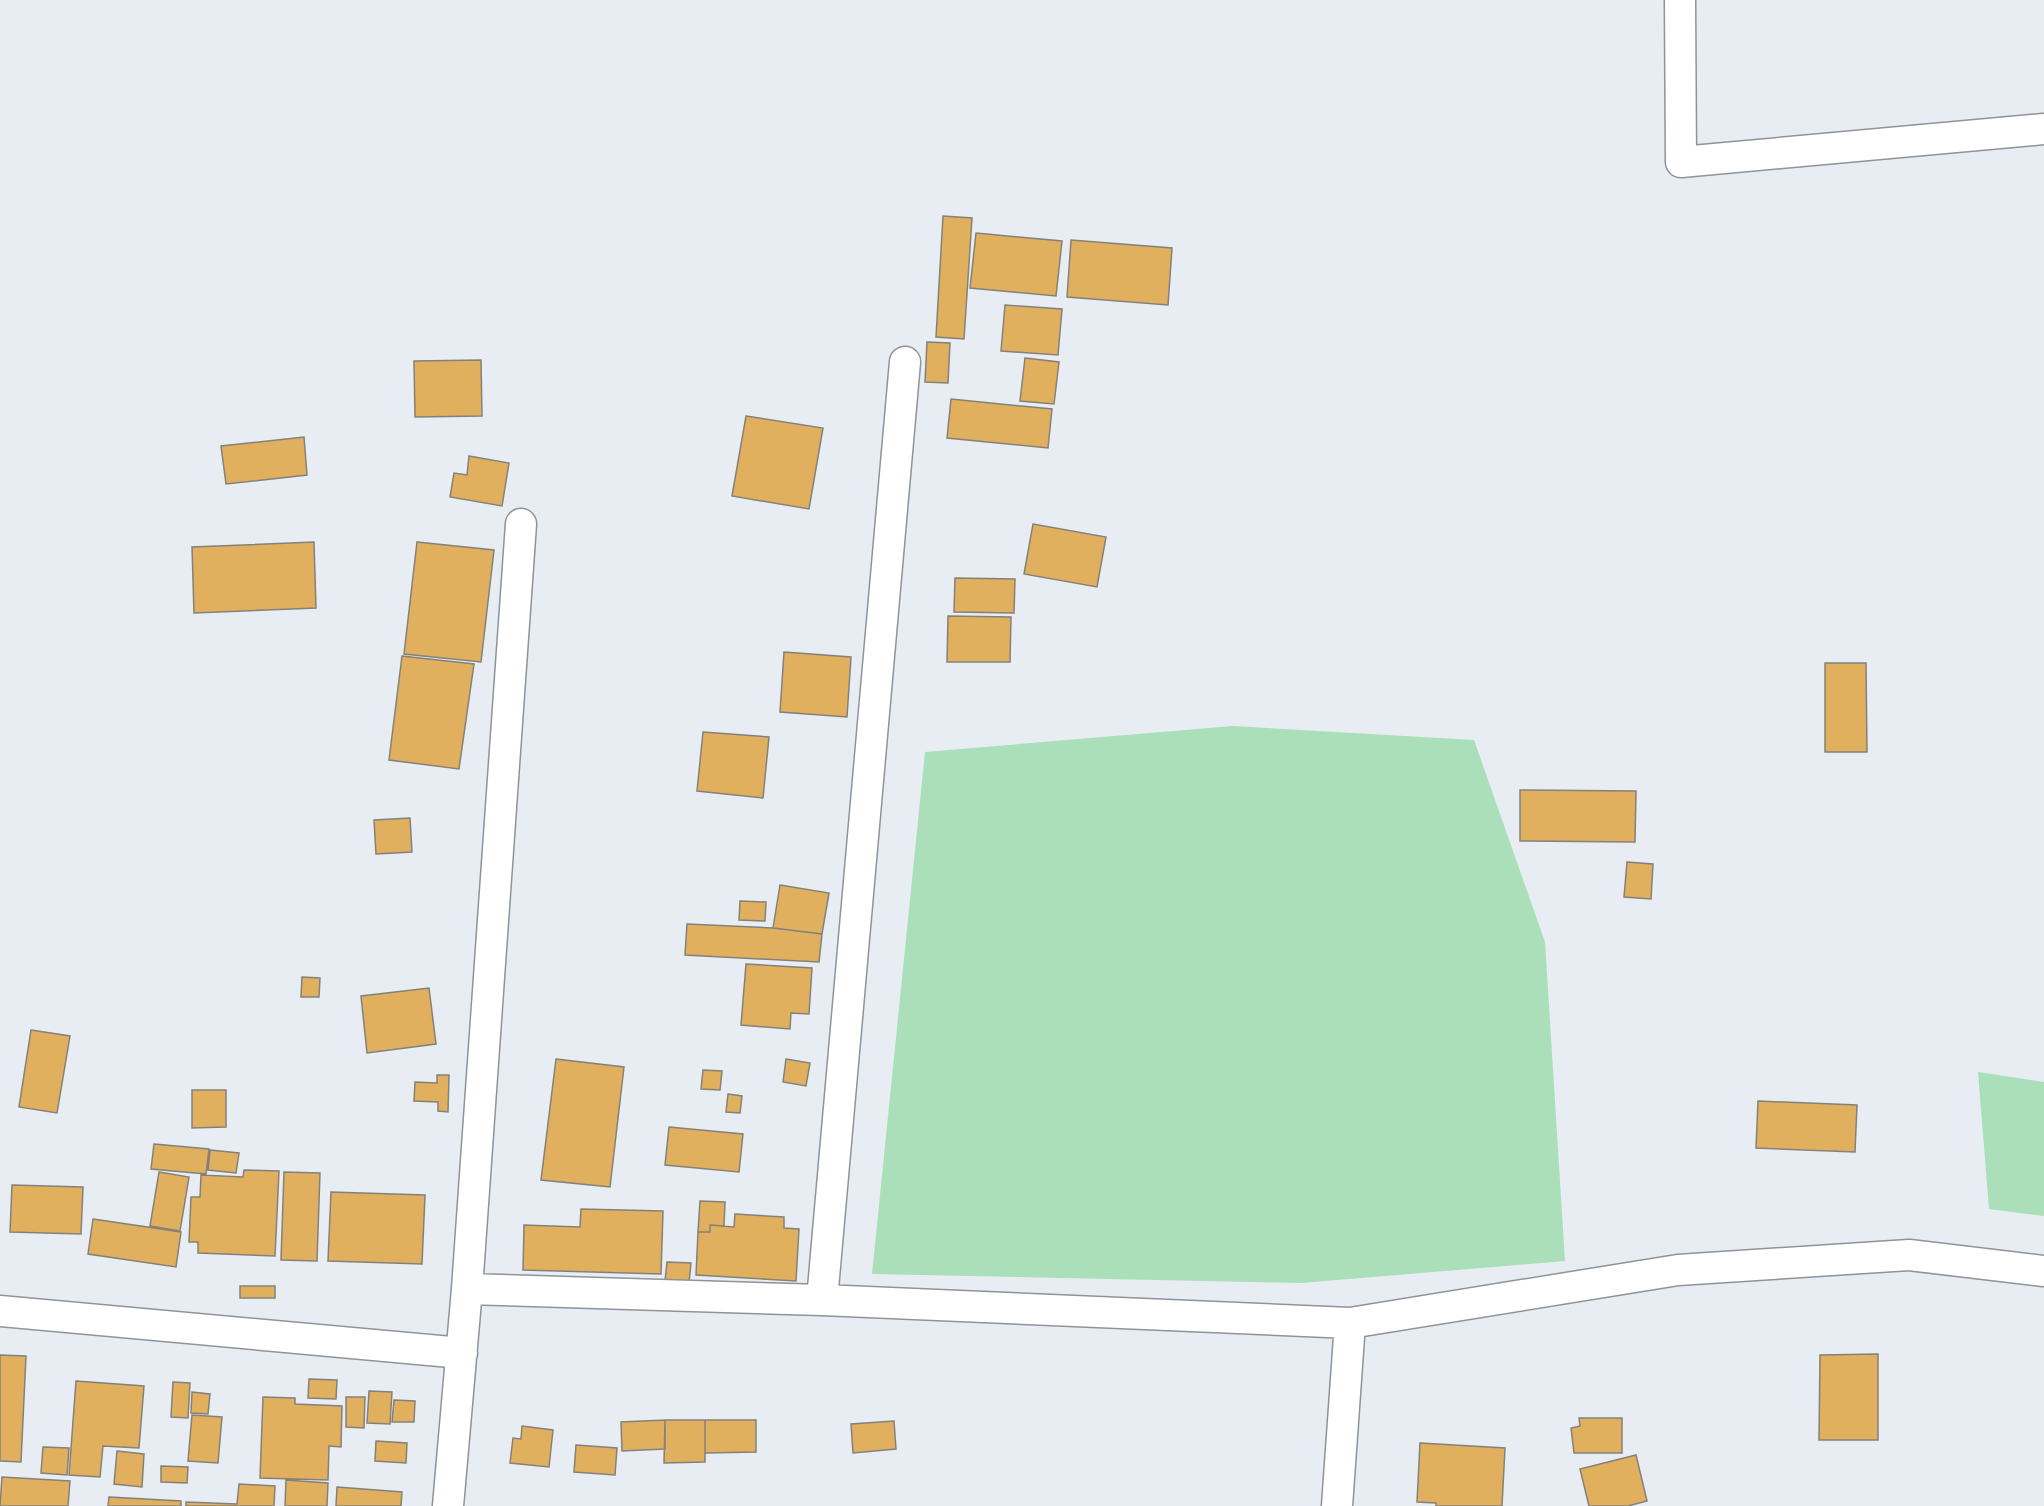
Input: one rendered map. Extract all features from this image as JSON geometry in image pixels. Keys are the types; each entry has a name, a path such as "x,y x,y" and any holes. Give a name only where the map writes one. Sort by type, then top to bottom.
{"street":[{"path":"1680,0 1681,162 2044,129"},
{"path":"822,1300 905,362"},
{"path":"448,1506 467,1289 521,524"},
{"path":"467,1289 822,1300 1350,1323 1678,1270 1909,1255 2044,1271"},
{"path":"0,1311 462,1353"},
{"path":"1337,1506 1350,1323"}],"green space":[{"path":"1233,726 1474,740 1545,942 1565,1261 1301,1283 872,1274 925,752"},
{"path":"1978,1072 2044,1082 2044,1216 1989,1209"}],"building":[{"path":"943,216 972,218 964,339 936,337"},
{"path":"976,233 1062,241 1056,296 970,288"},
{"path":"1071,240 1172,248 1168,305 1067,297"},
{"path":"1005,305 1062,309 1058,355 1001,351"},
{"path":"927,342 950,343 948,383 925,382"},
{"path":"1025,358 1059,362 1054,404 1020,401"},
{"path":"481,360 482,416 415,417 414,361"},
{"path":"951,399 1052,409 1048,448 947,438"},
{"path":"746,416 823,428 809,509 732,496"},
{"path":"304,437 307,475 226,484 221,446"},
{"path":"469,456 509,463 502,506 450,497 454,473 467,475"},
{"path":"1033,524 1106,537 1097,587 1024,574"},
{"path":"314,542 316,608 194,613 192,547"},
{"path":"417,542 494,550 481,662 404,654"},
{"path":"955,578 1015,579 1014,613 954,612"},
{"path":"948,616 1011,617 1010,662 947,662"},
{"path":"784,652 851,657 847,717 780,712"},
{"path":"402,656 474,664 459,769 389,760"},
{"path":"1825,663 1866,663 1867,752 1825,752"},
{"path":"703,732 769,737 763,798 697,791"},
{"path":"1520,790 1636,791 1635,842 1520,841"},
{"path":"410,818 412,852 376,854 374,820"},
{"path":"1627,862 1653,864 1651,899 1624,897"},
{"path":"780,885 829,893 822,934 773,928"},
{"path":"740,901 766,902 765,921 739,920"},
{"path":"687,924 773,928 822,934 819,962 685,955"},
{"path":"746,964 812,968 809,1014 791,1013 790,1029 741,1025"},
{"path":"302,977 320,978 319,997 301,997"},
{"path":"429,988 436,1044 367,1053 361,996"},
{"path":"31,1030 70,1036 57,1113 19,1107"},
{"path":"556,1059 624,1067 610,1187 541,1180"},
{"path":"786,1059 810,1063 806,1086 783,1082"},
{"path":"703,1070 722,1071 720,1090 701,1089"},
{"path":"437,1075 449,1075 448,1112 438,1111 438,1102 414,1101 415,1082 437,1083"},
{"path":"192,1090 226,1090 226,1127 192,1128"},
{"path":"728,1094 742,1096 740,1113 726,1112"},
{"path":"1758,1101 1857,1105 1855,1152 1756,1148"},
{"path":"669,1127 743,1134 739,1172 665,1165"},
{"path":"154,1144 209,1149 206,1174 151,1169"},
{"path":"210,1150 239,1153 236,1173 208,1170"},
{"path":"244,1170 279,1171 275,1256 198,1253 198,1242 189,1242 191,1197 200,1197 201,1175 243,1177"},
{"path":"159,1172 189,1177 180,1231 150,1226"},
{"path":"284,1172 320,1173 317,1261 281,1260"},
{"path":"12,1185 83,1187 81,1234 10,1232"},
{"path":"331,1192 425,1195 422,1264 328,1261"},
{"path":"700,1201 725,1202 724,1226 710,1225 710,1232 698,1232"},
{"path":"581,1209 663,1211 661,1274 523,1270 524,1225 580,1227"},
{"path":"735,1214 784,1217 784,1228 799,1229 796,1281 696,1275 698,1232 710,1232 710,1225 734,1227"},
{"path":"93,1219 181,1232 176,1267 88,1254"},
{"path":"667,1262 691,1263 688,1293 664,1291"},
{"path":"240,1286 275,1286 275,1298 240,1298"},
{"path":"1878,1354 1878,1440 1819,1440 1820,1355"},
{"path":"0,1355 26,1356 21,1462 0,1461"},
{"path":"309,1379 337,1380 336,1399 308,1398"},
{"path":"76,1381 144,1386 139,1448 103,1446 100,1477 69,1475"},
{"path":"173,1382 190,1383 188,1418 171,1417"},
{"path":"369,1391 392,1392 390,1424 367,1423"},
{"path":"192,1392 210,1394 208,1414 191,1413"},
{"path":"263,1397 295,1398 295,1404 342,1406 341,1447 329,1446 328,1480 260,1478"},
{"path":"346,1397 365,1397 364,1428 346,1427"},
{"path":"394,1400 415,1401 414,1422 392,1422"},
{"path":"192,1415 222,1417 218,1463 188,1461"},
{"path":"1579,1418 1622,1418 1622,1453 1574,1453 1571,1428 1580,1426"},
{"path":"665,1420 705,1420 705,1462 664,1463"},
{"path":"665,1420 665,1449 622,1451 621,1422"},
{"path":"705,1420 756,1420 756,1452 705,1453"},
{"path":"894,1421 896,1449 853,1453 851,1424"},
{"path":"522,1426 553,1430 549,1467 510,1463 513,1438 521,1439"},
{"path":"376,1441 407,1443 406,1463 375,1461"},
{"path":"1420,1443 1505,1448 1502,1506 1436,1506 1436,1503 1417,1502"},
{"path":"576,1445 617,1448 615,1475 574,1472"},
{"path":"43,1447 69,1448 67,1475 41,1473"},
{"path":"117,1451 144,1454 142,1487 114,1484"},
{"path":"1636,1455 1647,1501 1628,1506 1589,1506 1580,1469"},
{"path":"161,1466 188,1467 187,1483 161,1482"},
{"path":"2,1477 70,1481 68,1506 0,1506"},
{"path":"286,1480 328,1483 327,1506 285,1506"},
{"path":"239,1484 275,1486 274,1506 186,1506 186,1502 237,1504"},
{"path":"337,1487 402,1492 401,1506 336,1506"},
{"path":"109,1497 181,1501 181,1506 108,1506"}]}
